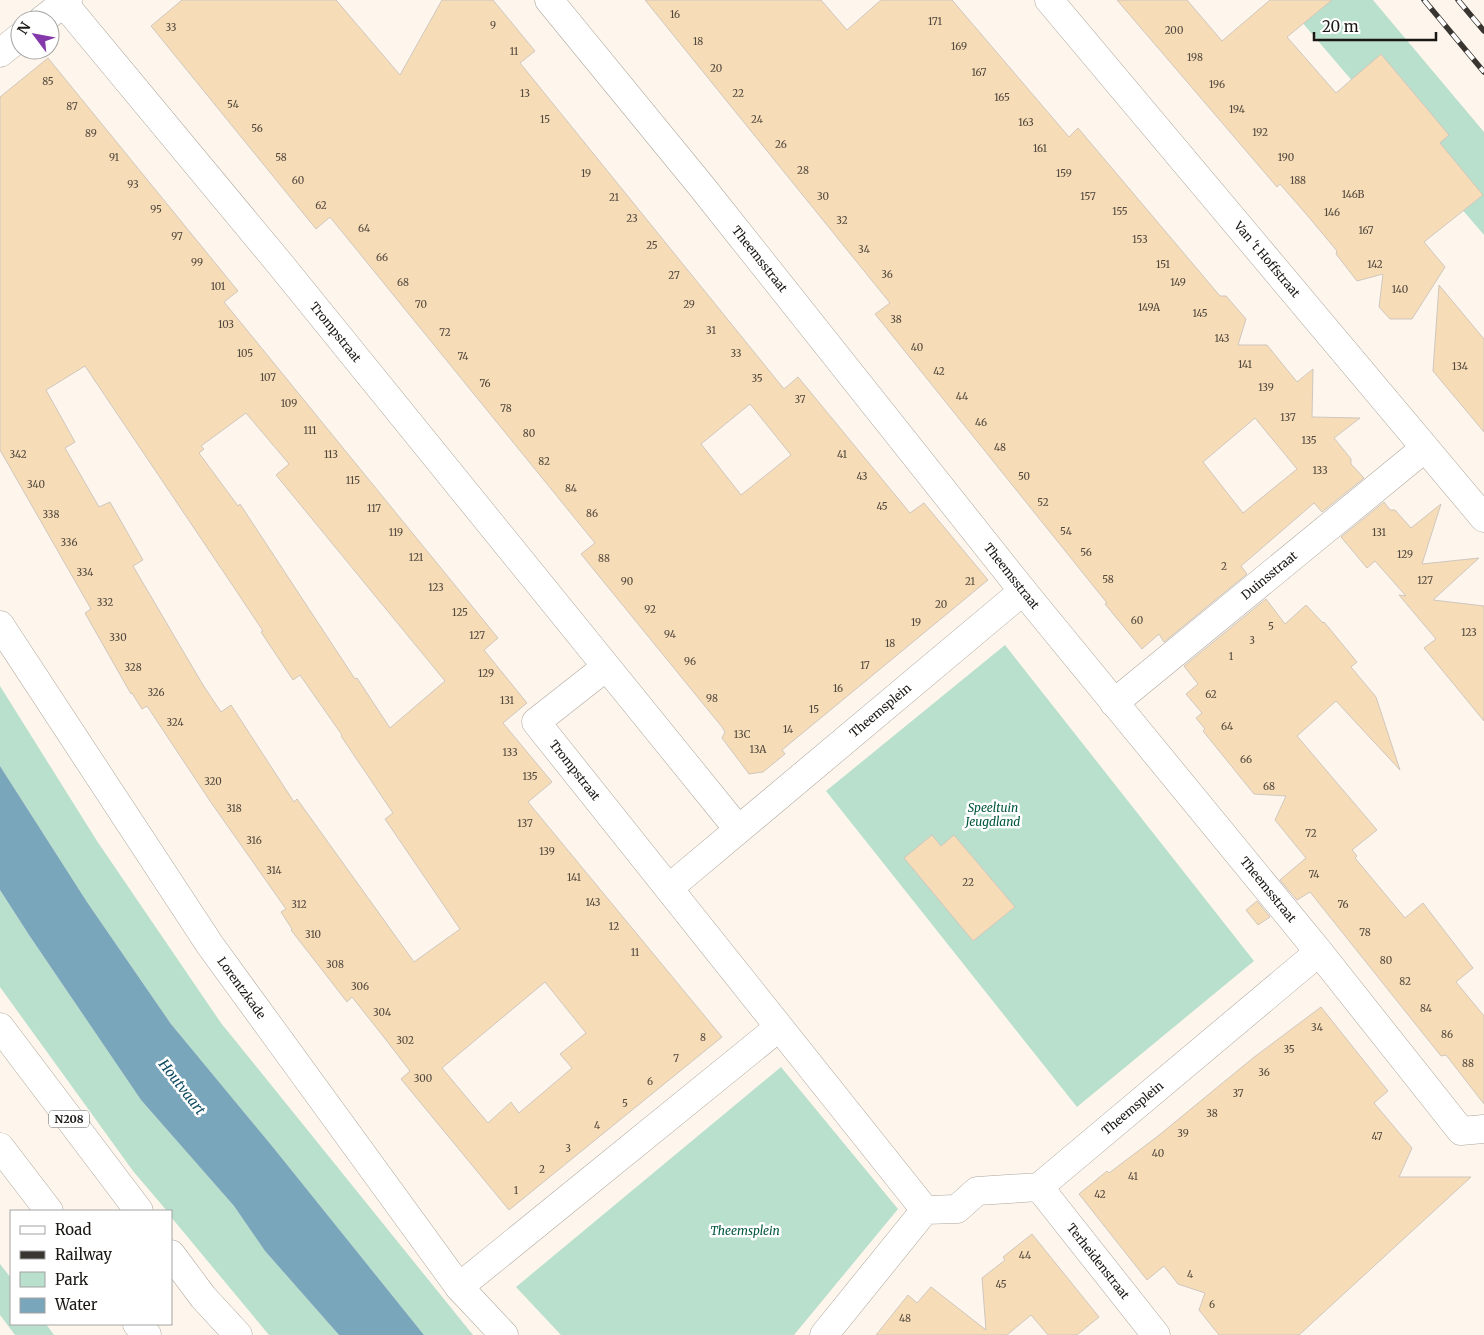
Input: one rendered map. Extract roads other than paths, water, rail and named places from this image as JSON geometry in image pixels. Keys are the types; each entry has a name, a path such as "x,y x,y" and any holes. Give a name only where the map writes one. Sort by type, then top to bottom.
{"street":[{"name":"Theemsstraat","path":"549,0 708,195 1023,591 1319,952 1461,1131 1484,1129"},
{"name":"Van 't Hoffstraat","path":"1049,0 1484,518"},
{"path":"54,10 64,1"},
{"name":"Trompstraat","path":"64,1 738,829"},
{"path":"0,53 10,45"},
{"name":"Duinsstraat","path":"1114,703 1425,448"},
{"name":"Theemsplein","path":"738,829 1023,591"},
{"name":"Lorentzkade","path":"0,625 210,945 459,1287 504,1335"},
{"name":"Trompstraat","path":"606,667 536,722 669,888"},
{"path":"738,829 669,888 924,1210"},
{"name":"Theemsplein","path":"1039,1187 1319,952"},
{"name":"N208","path":"0,1027 138,1210"},
{"path":"459,1287 778,1028"},
{"path":"0,1147 47,1210"},
{"path":"824,1335 924,1210 958,1209 977,1191 1039,1187"},
{"name":"Terheidenstraat","path":"1039,1187 1156,1335"},
{"path":"172,1255 203,1297 238,1335"},
{"path":"138,1325 147,1335"}],"water":[{"name":"Houtvaart","path":"0,766 87,902 171,1024 424,1335 339,1335 265,1251 234,1206 141,1100 0,890"}],"railway":[{"path":"1424,0 1484,72"},
{"path":"1458,0 1484,31"}],"park label":[{"name":"Speeltuin Jeugdland","path":"993,815"}]}
